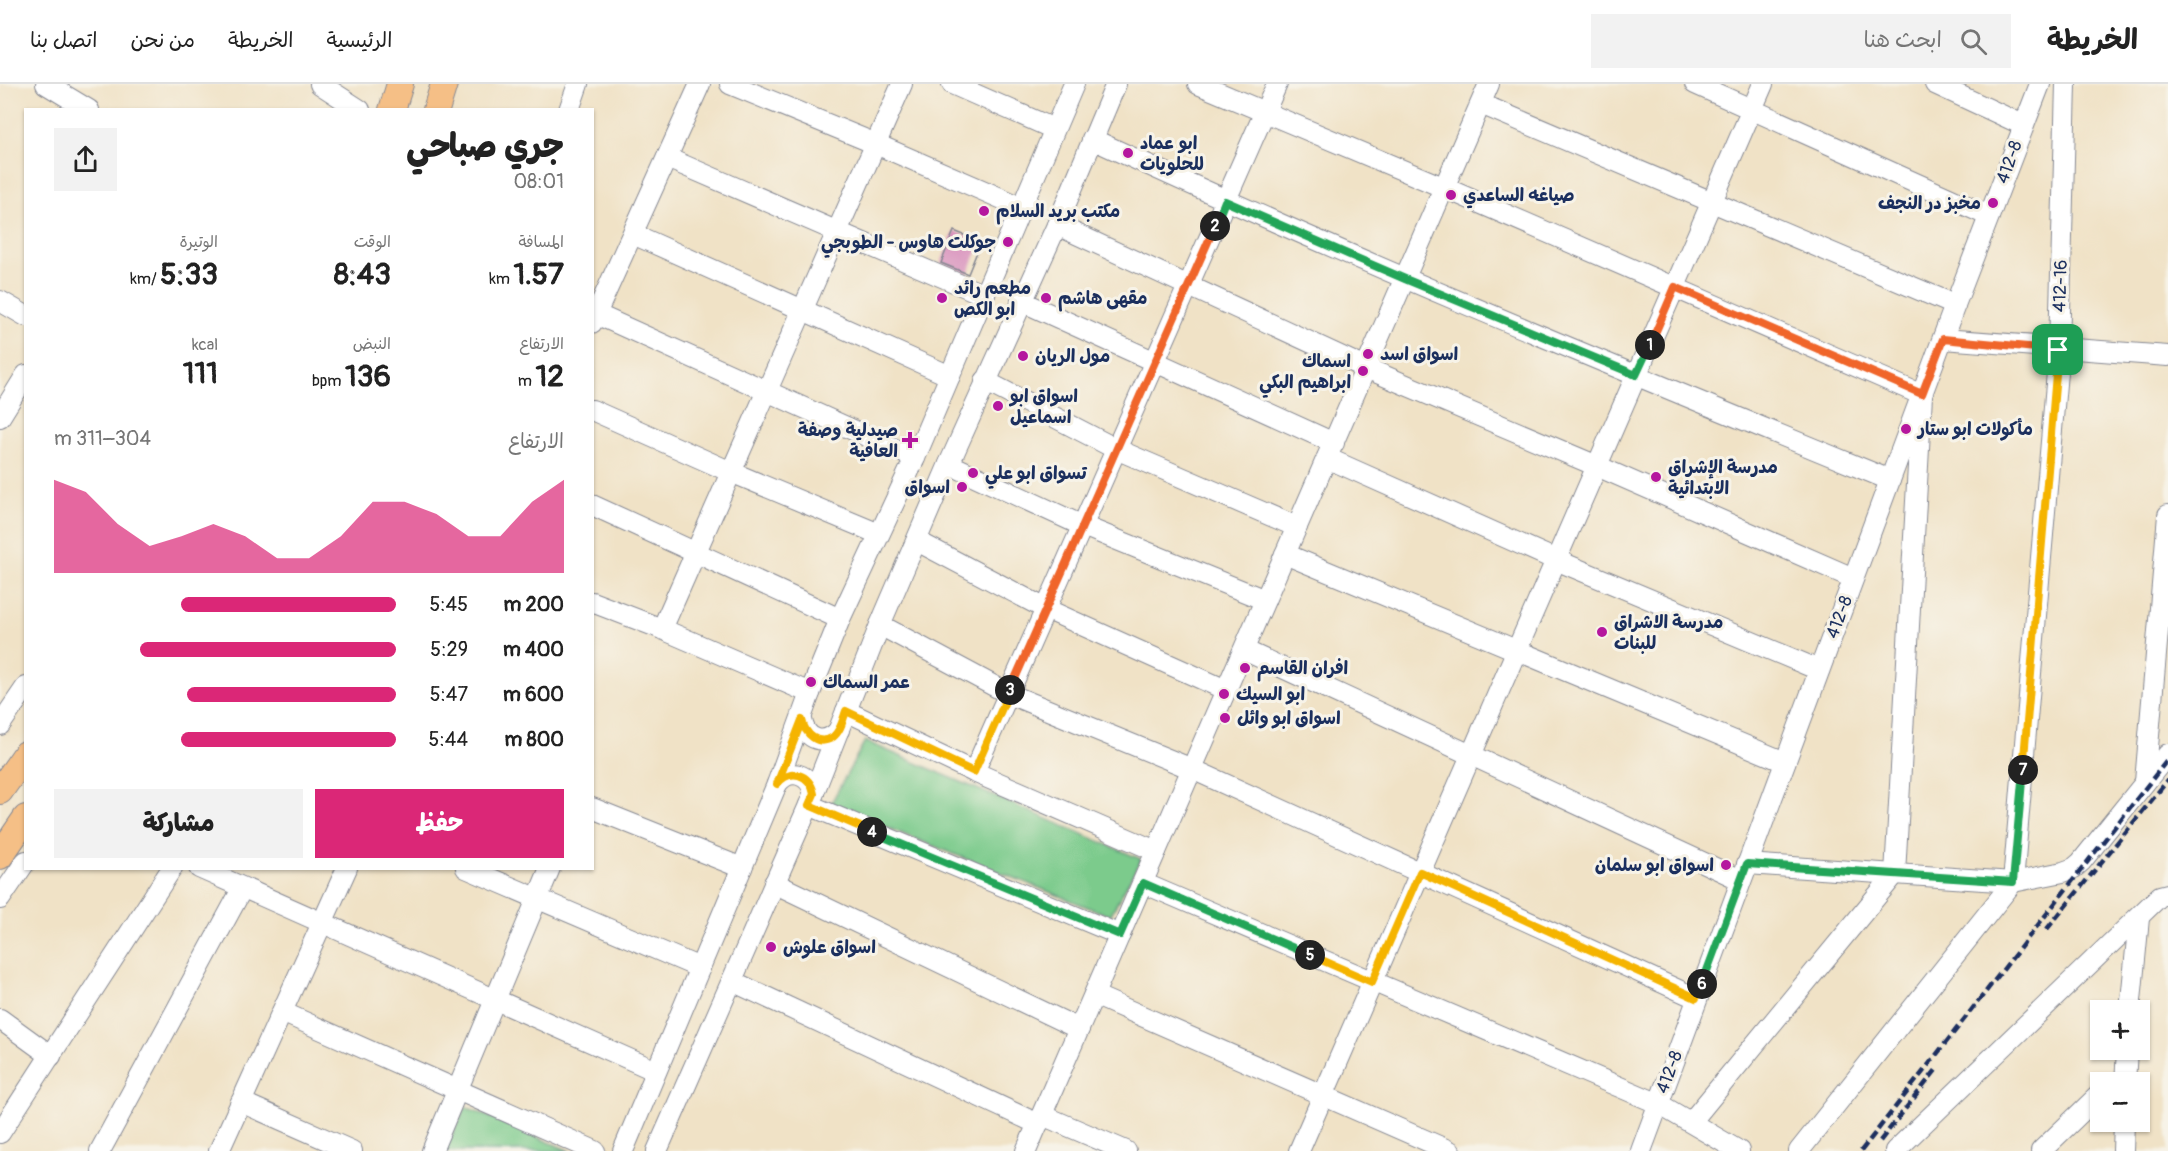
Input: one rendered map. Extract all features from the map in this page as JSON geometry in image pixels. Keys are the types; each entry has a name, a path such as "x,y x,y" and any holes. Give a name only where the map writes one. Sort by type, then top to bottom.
{"main road":[{"path":"393,108 400,84"},
{"path":"437,108 444,84"},
{"path":"0,791 24,757"},
{"path":"0,856 24,821"}],"street":[{"path":"46,84 86,108"},
{"path":"320,84 357,108"},
{"path":"570,108 578,84"},
{"path":"700,84 594,319 766,391 915,458"},
{"path":"730,84 1021,207"},
{"path":"662,629 902,84"},
{"path":"952,84 1054,129"},
{"path":"1074,84 915,458 840,619 777,784 625,1144 657,1150 812,799 880,625 985,381 1057,225 1116,84"},
{"path":"1198,84 1922,394 1895,874 1691,1122"},
{"path":"974,772 1277,84"},
{"path":"1026,1151 1490,84"},
{"path":"1695,84 1989,216"},
{"path":"1299,1151 1762,84"},
{"path":"1935,84 2023,125"},
{"name":"412-8","path":"1641,1151 1955,305 2040,84"},
{"name":"412-16","path":"2013,882 2058,350 2066,84"},
{"path":"1481,104 1955,305"},
{"path":"1092,139 1225,201 1405,279 1890,480"},
{"path":"667,158 984,295"},
{"path":"1057,225 1366,368 1853,578"},
{"path":"633,234 950,376"},
{"path":"0,301 24,315"},
{"path":"1021,301 1155,361 1330,450 1556,560 1819,670"},
{"path":"1943,339 2058,350 2168,356"},
{"path":"0,417 24,378"},
{"path":"985,381 1116,449 1297,527"},
{"path":"594,411 879,534"},
{"path":"949,464 1083,526 1265,600"},
{"path":"594,506 840,619"},
{"path":"2145,782 2168,515"},
{"path":"917,541 1046,609 1226,690"},
{"path":"1285,554 1785,762"},
{"path":"594,603 662,629 810,693"},
{"path":"880,625 1009,694 1192,769 1696,998"},
{"path":"1244,650 1472,754 1744,872 1895,874 2013,882 2074,868 2168,754"},
{"path":"0,725 24,690"},
{"path":"846,711 974,772 1156,851"},
{"path":"802,720 803,728 808,735 816,739 825,740 833,737 839,730"},
{"path":"777,784 786,776 799,774 810,781 812,799"},
{"path":"812,799 1120,935"},
{"path":"594,809 742,868"},
{"path":"0,899 24,864"},
{"path":"0,1133 171,870"},
{"path":"203,870 656,1071"},
{"path":"219,1151 345,870"},
{"path":"471,870 700,968"},
{"path":"432,1151 549,870"},
{"path":"1799,1151 2013,882"},
{"path":"774,883 1079,1029"},
{"path":"1143,883 1657,1103 1738,1151"},
{"path":"100,1151 242,889"},
{"path":"1895,1151 2160,896 2168,894"},
{"path":"2131,1000 2139,918"},
{"path":"732,981 1040,1120 1126,1151"},
{"path":"1094,995 1450,1151"},
{"path":"282,1012 595,1151"},
{"path":"0,1019 51,1056"},
{"path":"241,1102 352,1151"},
{"path":"2040,1151 2090,1104"},
{"path":"2123,1151 2124,1132"}],"green space":[{"path":"865,741 1141,859 1110,916 830,805"},
{"path":"466,1107 570,1151 444,1151"}],"building":[{"path":"954,231 981,242 968,274 941,263"}],"railway":[{"path":"1861,1151 2168,759"},
{"path":"2047,929 2168,780"},
{"path":"1880,1141 1936,1070"}],"place":[{"name":"ابو عماد للحلويات","path":"1128,153"},
{"name":"صياغه الساعدي","path":"1451,195"},
{"name":"مخبز در النجف","path":"1993,203"},
{"name":"مكتب بريد السلام","path":"984,211"},
{"name":"جوكلت هاوس - الطوبجي","path":"1008,242"},
{"name":"مطعم رائد ابو الكص","path":"942,298"},
{"name":"مقهى هاشم","path":"1046,298"},
{"name":"اسواق اسد","path":"1368,354"},
{"name":"مول الريان","path":"1023,356"},
{"name":"اسماك ابراهيم البكي","path":"1363,371"},
{"name":"اسواق ابو اسماعيل","path":"998,406"},
{"name":"مأكولات ابو ستار","path":"1906,429"},
{"name":"صيدلية وصفة العافية","path":"910,440"},
{"name":"تسواق ابو علي","path":"973,473"},
{"name":"مدرسة الإشراق الابتدائية","path":"1656,477"},
{"name":"اسواق","path":"962,487"},
{"name":"مدرسة الاشراق للبنات","path":"1602,632"},
{"name":"افران القاسم","path":"1245,668"},
{"name":"عمر السماك","path":"811,682"},
{"name":"ابو السيك","path":"1224,694"},
{"name":"اسواق ابو وائل","path":"1225,718"},
{"name":"اسواق ابو سلمان","path":"1726,865"},
{"name":"اسواق علوش","path":"771,947"}],"route":[{"path":"1225,201 1636,375 1675,287 1922,394 1943,339 2058,350 2013,882 1747,864 1696,998 1420,872 1372,982 1143,883 1120,935 809,805 814,794 813,787 810,781 799,774 786,776 777,784 802,720 803,728 808,735 825,740 833,737 839,730 846,711 974,772 1225,201"}]}
